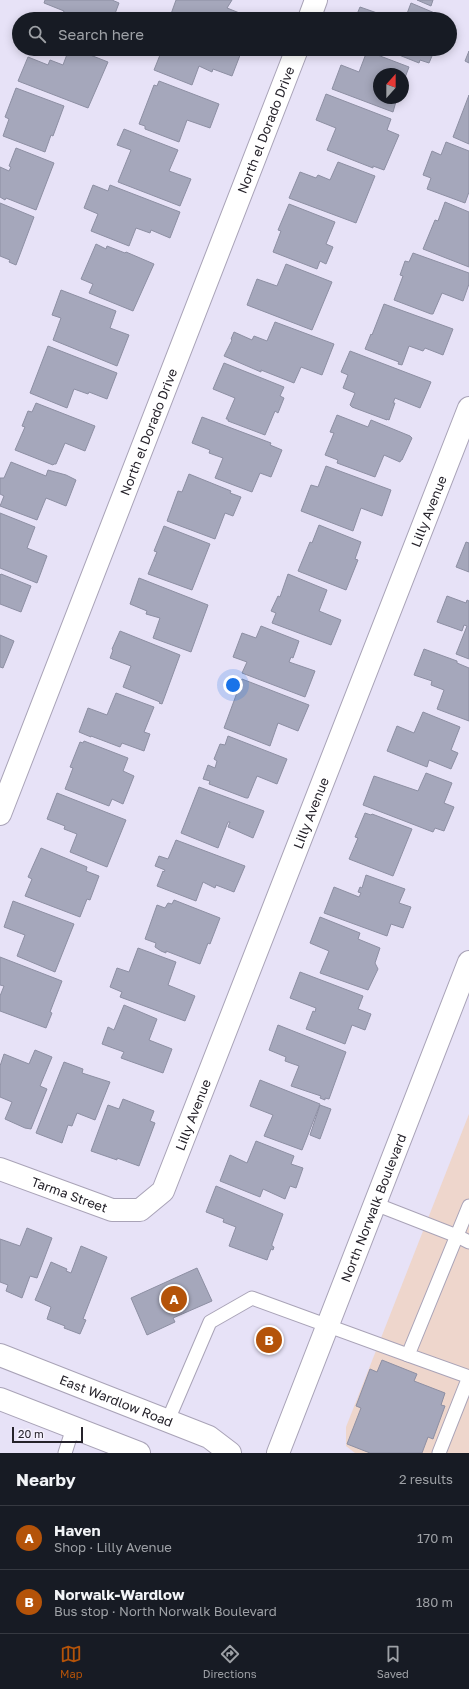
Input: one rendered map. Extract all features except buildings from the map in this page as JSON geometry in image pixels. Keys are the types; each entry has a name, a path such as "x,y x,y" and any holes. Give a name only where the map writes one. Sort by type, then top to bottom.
{"street":[{"path":"312,12 316,0"},
{"name":"North el Dorado Drive","path":"0,814 294,56"},
{"name":"Lilly Avenue","path":"140,1210 163,1191 469,408"},
{"name":"North Norwalk Boulevard","path":"278,1453 375,1204 462,1001 469,962"},
{"name":"Tarma Street","path":"0,1169 112,1210 140,1210"},
{"name":"East Wardlow Road","path":"0,1355 209,1436 230,1453"},
{"path":"0,1399 139,1453"}],"lane":[{"path":"375,1204 469,1242"},
{"path":"408,1355 469,1206"},
{"path":"168,1420 210,1322 252,1298 469,1377 438,1453"},
{"path":"66,1453 73,1428"}],"shaded area":[{"path":"469,1114 469,1453 355,1453 346,1446 346,1427"}],"place":[{"name":"Haven","path":"174,1299"},
{"name":"Norwalk-Wardlow","path":"269,1340"}]}
